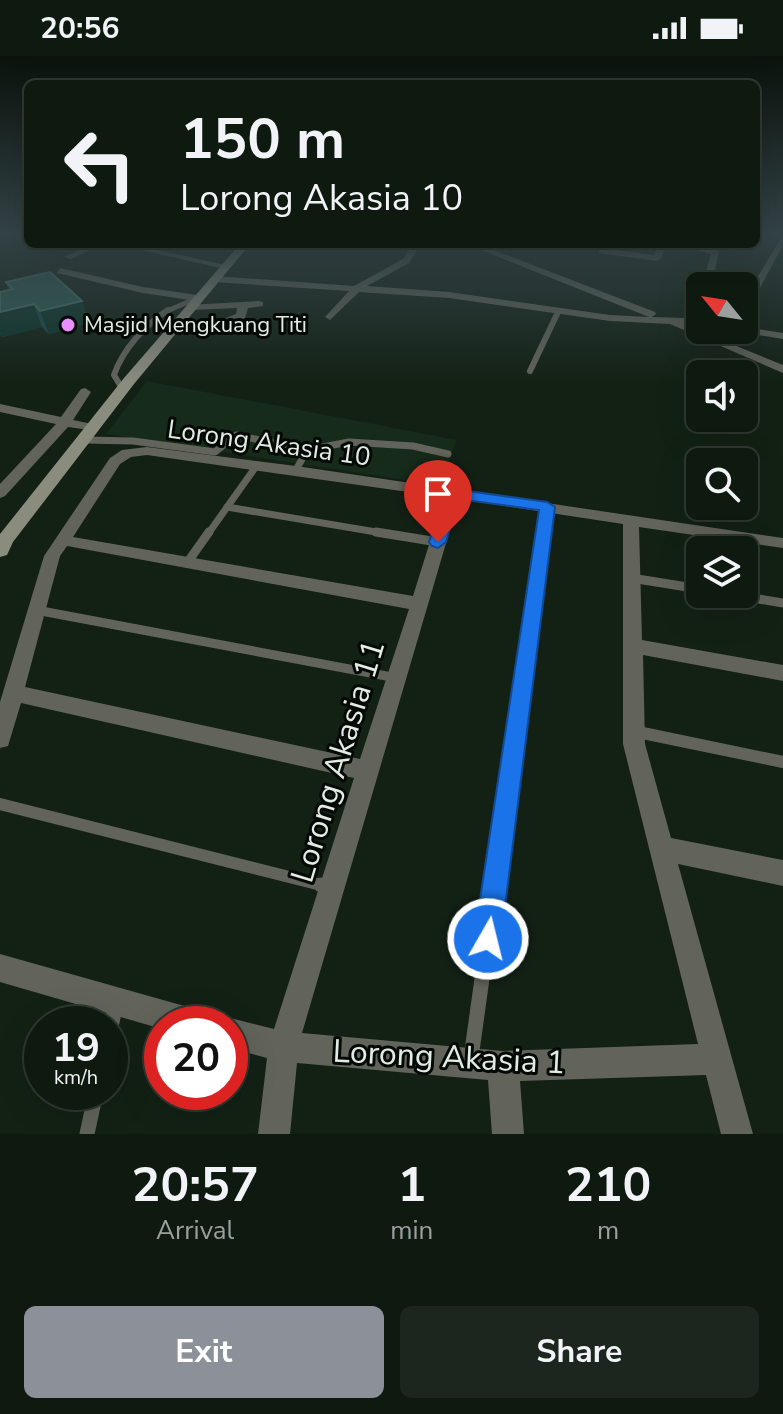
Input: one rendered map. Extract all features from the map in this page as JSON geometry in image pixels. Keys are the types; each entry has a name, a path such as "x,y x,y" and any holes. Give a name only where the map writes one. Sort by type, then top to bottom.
{"main road":[{"path":"0,551 5,540 208,283"}],"street":[{"path":"114,283 194,302 259,304"},
{"path":"329,283 449,295 558,312 686,321"},
{"path":"330,317 357,288 366,283"},
{"path":"572,283 783,369"},
{"path":"173,329 210,328 241,316 243,305"},
{"path":"758,332 783,336"},
{"path":"0,493 65,422 85,392"},
{"path":"0,408 65,422 88,434"},
{"name":"Lorong Akasia 10","path":"62,540 115,461 127,453 147,451 296,470 783,543"},
{"name":"Lorong Akasia 11","path":"274,1134 283,1047 453,494"},
{"path":"631,519 634,744 737,1134"},
{"path":"0,739 52,556 62,540 419,604"},
{"path":"632,646 783,673"},
{"path":"13,693 368,771"},
{"path":"661,848 783,873"},
{"path":"0,968 88,1006"},
{"name":"Lorong Akasia 1","path":"248,1038 283,1047 503,1066 717,1059"},
{"path":"503,1066 508,1134"}],"lane":[{"path":"123,390 114,375 116,363 160,315 171,307 194,302"},
{"path":"530,371 558,312"},
{"path":"88,434 215,452 236,435 307,450 349,442 413,446 448,454"},
{"path":"296,470 307,450"},
{"path":"187,563 257,465"},
{"path":"227,507 438,542"},
{"path":"470,1063 547,507"},
{"path":"631,578 686,587"},
{"path":"758,599 783,603"},
{"path":"36,610 397,678"},
{"path":"633,731 783,762"},
{"path":"0,804 333,887"},
{"path":"87,1134 92,1110"}],"shaded area":[{"path":"147,381 457,440 438,485 106,434"}],"building":[{"path":"7,283 62,283 82,301 40,311 34,304 0,312 0,292 13,289"}],"place":[{"name":"Masjid Mengkuang Titi","path":"68,325"}],"route":[{"path":"438,542 453,494 547,507 488,939"}]}
